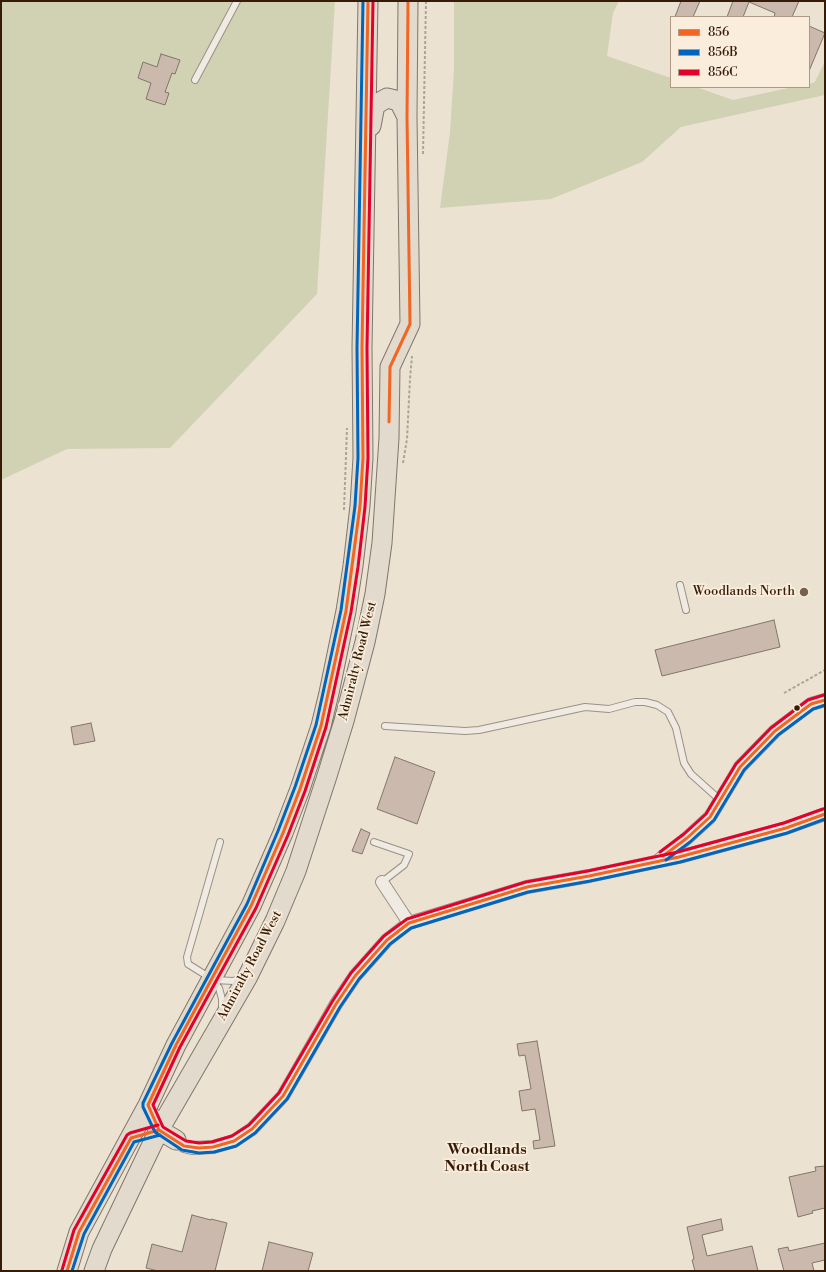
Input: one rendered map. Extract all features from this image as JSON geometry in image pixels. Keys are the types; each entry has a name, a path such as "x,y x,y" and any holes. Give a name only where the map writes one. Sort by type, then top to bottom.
{"main road":[{"name":"Admiralty Road West","path":"67,1271 79,1232 148,1106 176,1045 251,906 283,833 300,789 321,726 346,611 358,528 363,458 362,348 364,157 368,1"},
{"name":"Admiralty Road West","path":"94,1271 102,1249 159,1130 247,978 275,921 296,871 344,721 365,642 375,594 382,543 388,467 390,367 410,324 407,117 408,1"},
{"path":"366,63 372,80 383,86 395,86 402,75 408,55"},
{"path":"364,157 375,106 387,98 399,101 407,117"},
{"path":"148,1106 159,1130 176,1140"},
{"path":"131,1138 159,1130"},
{"path":"147,1154 166,1142 176,1140"}],"street":[{"path":"656,862 687,838 710,816 740,767 775,731 811,704 825,700"},
{"path":"176,1140 184,1146 192,1148 213,1147 234,1141 252,1129 283,1096 336,1004 355,976 387,940 409,923 527,887 656,862 786,828 825,814"},
{"path":"382,882 409,923"}],"lane":[{"path":"195,80 237,1"},
{"path":"680,585 686,610"},
{"path":"385,726 466,731 479,730 585,707 608,709 635,702 645,702 657,705 668,712 676,728 684,763 691,774 720,800"},
{"path":"220,842 187,957 188,964 212,979 219,988 222,1000 222,1020"},
{"path":"374,842 410,854 404,865 382,882"},
{"path":"212,979 233,981 247,978"}],"path":[{"path":"344,510 347,421"},
{"path":"784,693 825,670"}],"green space":[{"path":"1,1 335,1 317,294 170,448 67,449 1,480"},
{"path":"454,1 619,1 613,13 607,56 670,78 670,88 699,88 733,100 788,88 810,88 810,84 815,82 825,61 825,95 681,127 642,162 551,199 440,208 450,132 454,69"}],"building":[{"path":"681,1 700,1 693,16 675,16"},
{"path":"733,1 799,1 792,16 774,16 775,13 749,2 743,16 727,16"},
{"path":"810,26 825,33 810,69"},
{"path":"161,54 180,60 175,74 172,73 165,92 169,93 165,105 146,99 151,83 138,78 143,62 157,67"},
{"path":"774,620 780,647 662,676 655,650"},
{"path":"91,723 95,741 74,745 71,727"},
{"path":"395,757 435,772 417,824 377,809"},
{"path":"361,829 370,833 362,854 352,851"},
{"path":"537,1041 555,1146 534,1149 533,1141 540,1140 535,1109 522,1111 519,1091 531,1089 525,1055 519,1056 517,1044"},
{"path":"825,1166 825,1208 812,1211 813,1213 798,1217 789,1177 816,1171 815,1167"},
{"path":"192,1215 227,1223 215,1271 158,1271 146,1268 152,1244 182,1252"},
{"path":"721,1219 723,1230 702,1235 707,1256 752,1246 758,1271 695,1271 687,1227"},
{"path":"269,1242 313,1253 308,1271 262,1271"},
{"path":"825,1243 825,1260 812,1263 814,1271 784,1271 778,1249 788,1247 789,1251"}],"transit line":[{"name":"856B","path":"363,1 357,348 358,458 355,506 341,610 316,725 278,831 247,904 172,1043 143,1103 143,1107 155,1132 182,1150 199,1153 214,1152 236,1146 255,1133 287,1099 340,1007 359,979 390,944 411,928 528,892 590,881 680,862 787,833 825,819"},
{"name":"856","path":"368,1 362,348 363,458 360,506 346,611 321,726 300,789 283,833 251,906 176,1045 148,1105 159,1130 184,1146 199,1148 213,1147 234,1141 252,1129 283,1096 336,1004 355,976 387,940 409,923 527,887 589,876 679,857 786,828 825,814"},
{"name":"856C","path":"373,1 367,348 368,458 365,507 351,612 326,727 305,791 288,835 256,908 180,1047 153,1105 163,1127 186,1141 199,1143 212,1142 232,1136 249,1125 279,1093 332,1002 351,973 384,936 407,919 526,882 588,871 678,852 784,823 823,809"},
{"name":"856","path":"389,422 390,367 410,324 407,117 408,1"},
{"name":"856C","path":"660,852 684,834 706,814 736,764 771,728 808,700 824,695"},
{"name":"856","path":"663,856 687,838 710,817 740,767 775,731 811,704 825,700"},
{"name":"856B","path":"666,860 690,842 714,820 744,770 778,735 813,709 825,705"},
{"name":"856C","path":"62,1270 74,1230 127,1135 158,1125"},
{"name":"856","path":"67,1271 79,1232 131,1138 159,1130 184,1146"},
{"name":"856B","path":"72,1271 84,1234 134,1142 160,1135"}],"place":[{"name":"Woodlands North","path":"804,592"}],"district":[{"name":"Woodlands North Coast","path":"487,1158"}]}
